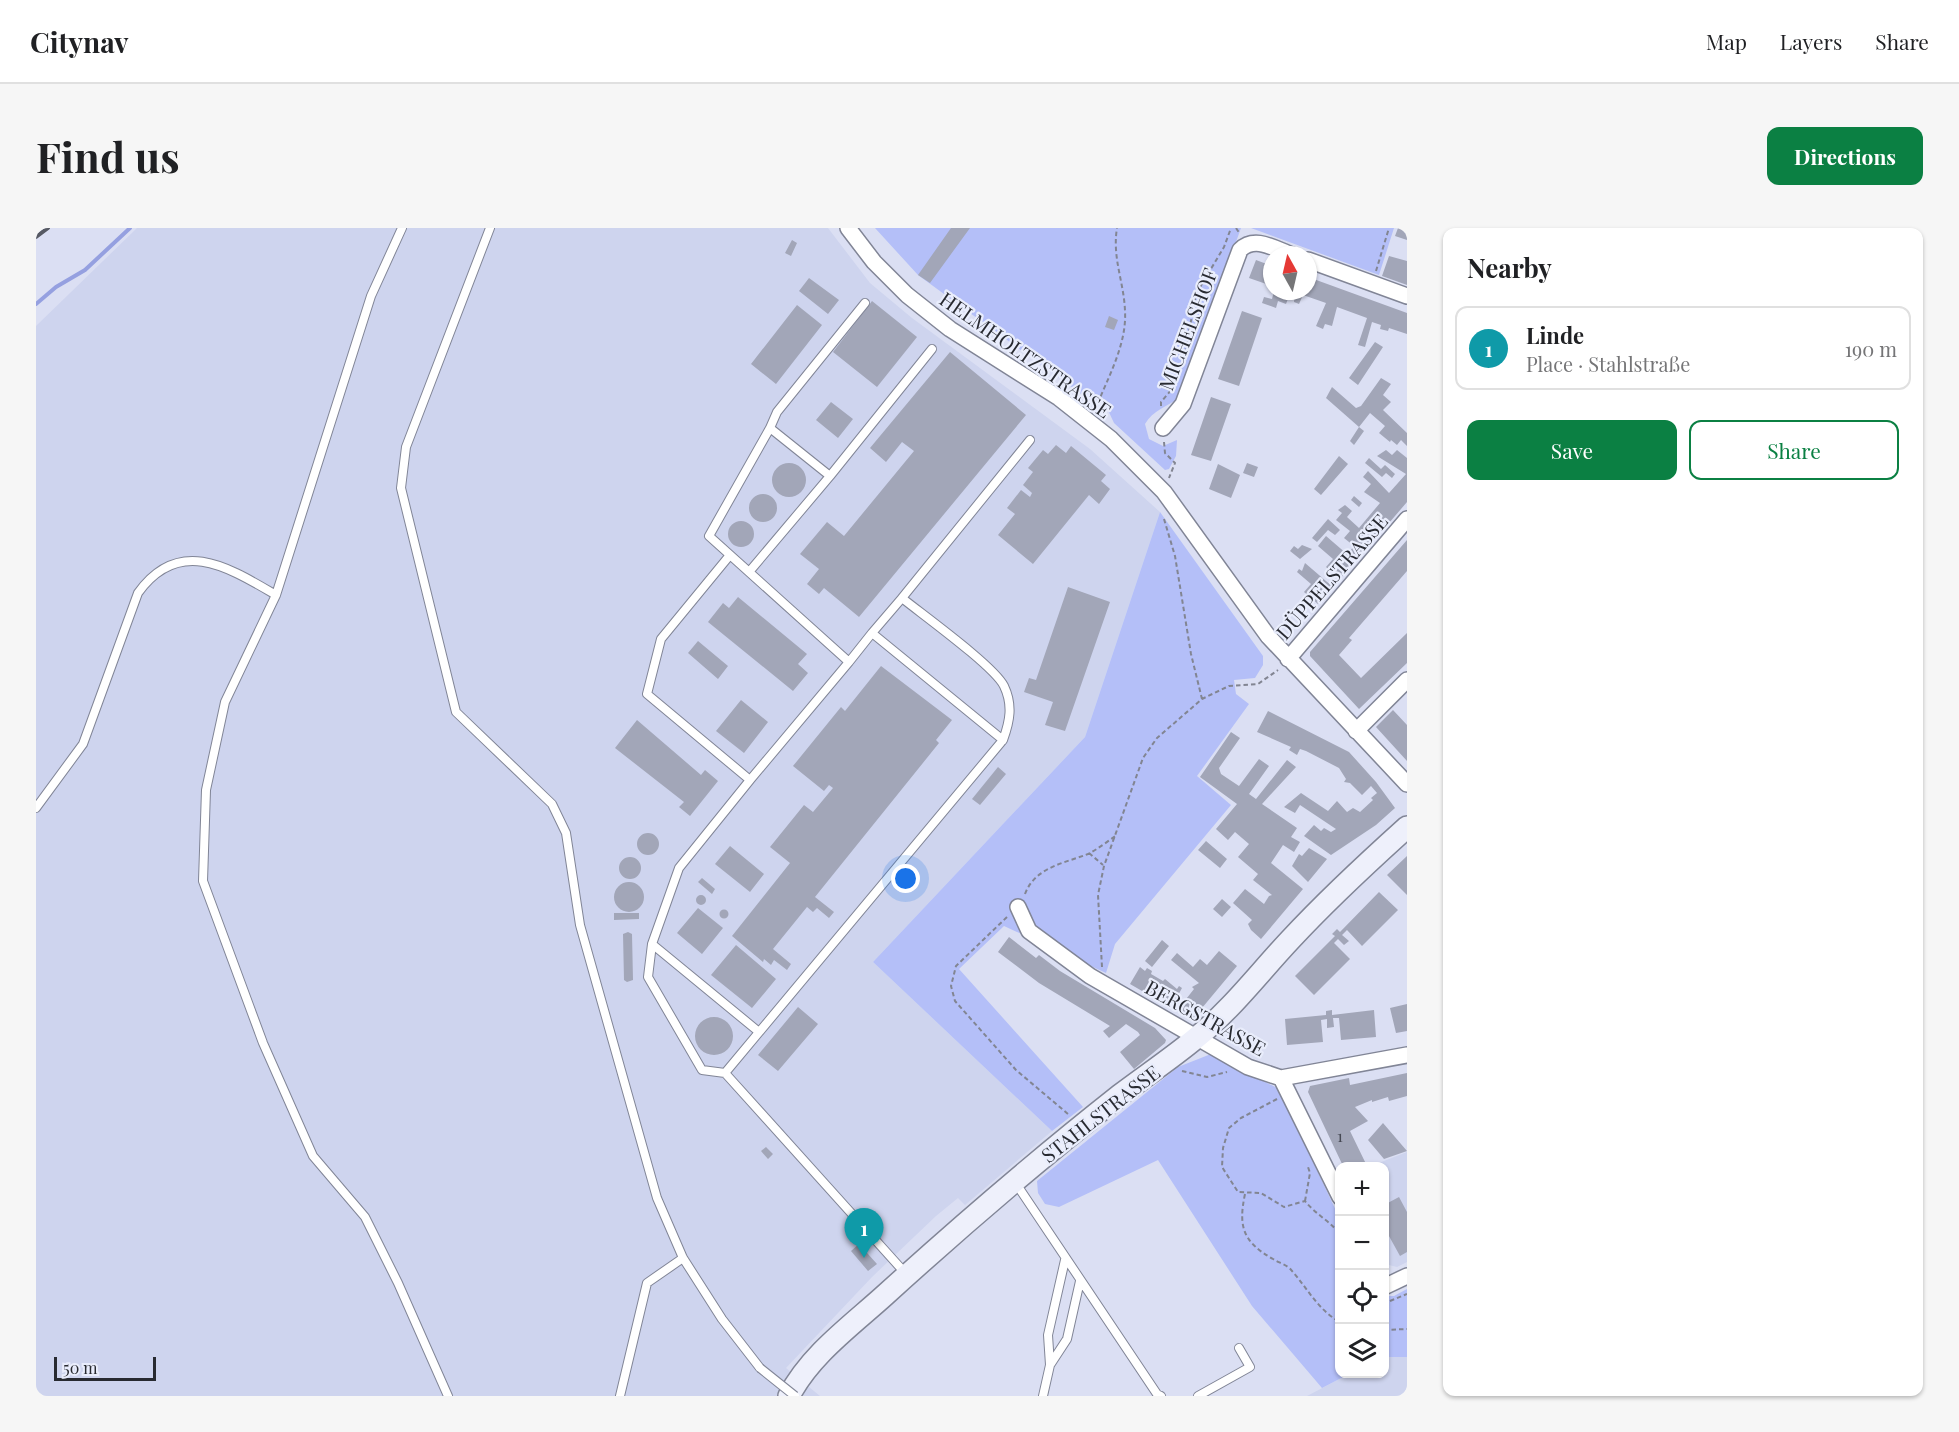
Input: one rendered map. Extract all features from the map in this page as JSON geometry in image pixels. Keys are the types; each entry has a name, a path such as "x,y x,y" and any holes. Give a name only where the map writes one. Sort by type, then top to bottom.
{"street":[{"name":"HELMHOLTZSTRASSE","path":"848,228 873,262 907,295 950,328 1091,421 1164,492 1244,603 1288,659 1407,784"},
{"name":"MICHELSHOF","path":"1163,428 1183,404 1240,250 1246,244 1254,242 1266,246"},
{"path":"1317,263 1407,296"},
{"name":"DÜPPELSTRASSE","path":"1288,659 1407,519"},
{"path":"1356,731 1407,680"},
{"name":"STAHLSTRASSE","path":"789,1396 798,1378 821,1354 907,1275 1014,1181 1197,1037 1236,1002 1290,940 1407,826"},
{"name":"BERGSTRASSE","path":"1018,907 1029,932 1090,976 1248,1067 1281,1078 1407,1055"},
{"path":"1281,1078 1335,1187"},
{"path":"1389,1285 1407,1276"}],"lane":[{"path":"402,228 371,296 276,595 225,702 206,790 203,881 263,1043 313,1156 365,1217 448,1396"},
{"path":"490,228 406,447 401,488 456,712 552,804 566,833 583,937 657,1198 683,1258 722,1319 760,1368 795,1396"},
{"path":"849,662 709,536 777,412 865,303"},
{"path":"749,572 932,350"},
{"path":"770,428 830,476"},
{"path":"907,1275 725,1073 702,1070 648,977 652,944 679,868 1030,440"},
{"path":"730,555 661,639 647,694 750,780"},
{"path":"36,808 83,744 138,593 151,575 173,563 196,560 234,570 276,595"},
{"path":"725,1073 1003,740 1009,723 1010,702 1003,684 983,664 902,598"},
{"path":"872,633 1003,740"},
{"path":"652,944 759,1032"},
{"path":"1014,1181 1065,1260 1157,1394 1161,1396"},
{"path":"620,1396 647,1283 683,1258"},
{"path":"1043,1396 1050,1365 1048,1335 1065,1260"},
{"path":"1050,1365 1067,1339 1080,1281"},
{"path":"1198,1396 1250,1367 1239,1348"}],"path":[{"path":"1091,421 1117,355 1124,330 1126,312 1114,247 1117,228"},
{"path":"1185,356 1196,294 1224,247 1231,228"},
{"path":"1373,283 1389,228"},
{"path":"1175,387 1161,402 1165,453 1175,463 1164,492 1164,515 1202,699"},
{"path":"1090,976 1103,975 1098,895 1104,866 1117,836 1143,758 1156,738 1202,699 1229,686 1258,684 1275,673 1288,659"},
{"path":"1080,1128 1073,1117 1049,1100 1001,1053 956,1001 951,986 956,966 1018,907 1028,886 1043,872 1059,862 1089,853 1117,836"},
{"path":"1089,853 1104,866"},
{"path":"1159,1066 1207,1077 1248,1067"},
{"path":"1290,1093 1241,1118 1229,1128 1223,1148 1222,1167 1238,1192 1261,1194 1284,1207 1305,1201"},
{"path":"1306,1162 1310,1173 1305,1201 1314,1213 1335,1228"},
{"path":"1245,1194 1240,1215 1243,1232 1257,1249 1290,1268 1318,1305 1335,1318"},
{"path":"1389,1300 1407,1294"},
{"path":"1389,1330 1407,1329"}],"shaded area":[{"path":"137,228 828,228 870,283 912,318 1090,449 1160,512 1085,737 873,962 1052,1131 965,1205 958,1198 936,1216 872,1277 786,1368 820,1396 36,1396 36,326"},
{"path":"875,228 1241,228 1180,397 1156,412 1145,424 1149,439 1163,446 1177,440 1176,456 1169,469 1165,470 1114,423 1107,408 1088,399 918,275"},
{"path":"1251,228 1394,228 1379,275 1317,252 1317,246 1300,246"},
{"path":"1160,512 1263,656 1263,665 1255,678 1234,680 1236,694 1249,704 1197,776 1231,805 1115,944 1106,973 1004,926 959,969 1083,1107 1052,1131 873,962 1085,737"},
{"path":"1211,1054 1279,1089 1335,1208 1335,1378 1341,1378 1322,1388 1252,1306 1158,1160 1059,1207 1045,1204 1038,1193 1037,1181 1178,1067"},
{"path":"1407,1152 1407,1262 1397,1267 1389,1265 1389,1162 1381,1162"},
{"path":"1407,1289 1407,1357 1389,1357 1389,1296 1394,1296"},
{"path":"1389,1357 1407,1357 1407,1396 1307,1396 1341,1378 1389,1378"}],"building":[{"path":"951,228 970,228 930,283 918,275"},
{"path":"1398,228 1407,228 1407,240 1395,236"},
{"path":"792,240 797,243 791,256 785,253"},
{"path":"1389,256 1407,261 1407,285 1382,276"},
{"path":"1256,260 1263,263 1263,283 1249,278"},
{"path":"809,278 839,300 828,314 799,291"},
{"path":"1317,280 1407,313 1407,334 1389,328 1388,331 1380,329 1381,325 1372,322 1365,347 1358,345 1367,318 1337,307 1332,326 1325,324 1323,329 1316,326 1326,303 1317,300"},
{"path":"1263,300 1288,300 1286,304 1278,301 1276,308 1262,303"},
{"path":"872,301 917,337 877,387 833,352"},
{"path":"797,305 822,325 776,384 751,364"},
{"path":"1242,311 1262,318 1239,386 1218,379"},
{"path":"1109,316 1118,320 1114,330 1105,327"},
{"path":"1375,342 1383,347 1358,385 1349,378"},
{"path":"950,352 1026,415 859,617 824,588 819,594 807,584 819,569 800,554 827,522 844,536 914,451 902,442 886,462 870,448"},
{"path":"1381,378 1391,384 1383,395 1391,402 1383,410 1407,433 1407,446 1401,440 1397,445 1391,440 1390,442 1379,433 1385,426 1370,413 1359,427 1326,398 1332,387 1356,408 1361,406"},
{"path":"1211,397 1231,404 1211,461 1191,455"},
{"path":"831,402 853,419 838,438 816,420"},
{"path":"1359,427 1364,431 1354,445 1350,441"},
{"path":"1056,445 1066,453 1071,446 1106,475 1101,481 1110,489 1099,504 1089,495 1033,564 998,535 1015,514 1007,508 1021,490 1030,497 1032,493 1023,485 1033,472 1028,468 1043,450 1048,454"},
{"path":"1386,450 1392,455 1397,450 1407,458 1407,502 1359,558 1350,551 1354,546 1344,538 1350,531 1336,520 1342,513 1338,510 1345,505 1352,511 1347,517 1359,528 1380,503 1364,492 1371,484 1363,477 1368,471 1389,493 1406,474 1377,456"},
{"path":"1339,456 1348,464 1321,495 1314,489"},
{"path":"1369,458 1381,469 1385,465 1395,474 1392,478 1386,473 1382,477 1365,463"},
{"path":"789,463 801,468 806,480 801,492 789,497 777,492 772,480 777,468"},
{"path":"1247,463 1258,467 1254,477 1243,473"},
{"path":"1218,464 1240,475 1231,498 1209,489"},
{"path":"763,494 773,498 777,508 773,518 763,522 753,518 749,508 753,498"},
{"path":"1354,496 1362,503 1359,507 1351,500"},
{"path":"1328,519 1340,530 1335,535 1328,530 1317,542 1312,538"},
{"path":"741,521 750,525 754,534 750,543 741,547 732,543 728,534 732,525"},
{"path":"1326,536 1355,561 1340,579 1326,567 1333,559 1318,546"},
{"path":"1407,540 1407,571 1349,638 1352,640 1339,655 1361,678 1407,633 1407,663 1359,709 1310,656 1310,652"},
{"path":"1302,545 1312,549 1300,559 1290,551 1294,546 1298,549"},
{"path":"1305,563 1333,587 1318,604 1304,592 1311,584 1297,572 1299,569 1302,571"},
{"path":"1068,587 1110,602 1065,731 1045,725 1053,702 1024,692 1029,678 1036,680"},
{"path":"738,597 807,654 798,664 808,673 793,691 708,622 723,603 729,608"},
{"path":"698,641 728,666 718,679 688,653"},
{"path":"881,666 952,720 936,740 939,743 815,897 834,912 829,918 817,908 813,912 807,907 773,949 791,964 787,970 774,960 771,965 764,959 763,962 732,936 790,863 770,847 804,805 813,812 833,788 829,785 824,791 793,766 841,707 845,711"},
{"path":"741,700 768,722 744,753 716,731"},
{"path":"1393,710 1407,725 1407,761 1376,727"},
{"path":"1268,711 1349,752 1376,782 1395,808 1376,825 1331,855 1304,836 1314,825 1321,831 1324,828 1331,832 1336,829 1300,805 1295,813 1284,807 1301,793 1328,811 1337,801 1347,812 1353,808 1360,812 1377,793 1371,786 1362,795 1350,783 1344,782 1346,779 1339,768 1300,749 1297,755 1289,750 1291,747 1257,732"},
{"path":"637,720 701,775 705,770 718,781 690,816 679,807 684,802 615,748"},
{"path":"1231,732 1240,738 1219,768 1221,774 1239,786 1259,759 1269,766 1249,794 1256,799 1287,760 1296,767 1262,804 1297,828 1291,837 1300,842 1294,852 1283,845 1271,863 1303,889 1261,939 1248,924 1252,920 1233,903 1245,889 1264,904 1272,895 1253,880 1258,874 1238,857 1249,844 1235,832 1228,840 1216,829 1237,804 1200,777"},
{"path":"998,767 1006,774 980,805 972,799"},
{"path":"648,833 656,836 659,844 656,852 648,855 640,852 637,844 640,836"},
{"path":"1206,841 1227,859 1220,868 1198,850"},
{"path":"730,846 764,874 750,892 715,864"},
{"path":"1309,848 1327,859 1308,882 1292,866 1299,854 1302,856"},
{"path":"1407,856 1407,895 1387,875"},
{"path":"630,857 638,860 641,868 638,876 630,879 622,876 619,868 622,860"},
{"path":"702,878 715,889 712,894 698,882"},
{"path":"629,882 640,886 644,897 640,908 629,912 618,908 614,897 618,886"},
{"path":"1379,892 1398,910 1362,946 1347,930 1342,935 1349,941 1344,945 1338,939 1334,943 1350,959 1314,995 1295,976 1335,936 1332,934 1337,929 1340,932"},
{"path":"701,895 705,896 705,904 701,905 697,904 696,900 697,896"},
{"path":"1222,899 1231,907 1222,917 1213,909"},
{"path":"698,908 723,928 702,954 677,933"},
{"path":"724,910 728,914 724,918 720,914"},
{"path":"614,913 639,913 639,919 614,920"},
{"path":"628,932 632,934 633,980 627,982 624,980 623,934"},
{"path":"1009,937 1036,958 1039,955 1060,971 1155,1028 1166,1040 1165,1043 1134,1069 1120,1052 1140,1035 1138,1032 1126,1024 1109,1038 1103,1031 1110,1026 1039,983 998,952"},
{"path":"1162,940 1169,946 1152,967 1145,961"},
{"path":"736,945 776,979 752,1008 711,975"},
{"path":"1219,951 1237,966 1192,1020 1130,984 1140,967 1145,971 1147,968 1152,971 1151,974 1163,981 1165,979 1177,989 1179,986 1182,988 1176,999 1183,1003 1194,989 1192,987 1199,983 1171,960 1177,953 1193,967 1200,959 1207,965"},
{"path":"1407,1004 1407,1031 1396,1033 1390,1008"},
{"path":"798,1007 818,1024 778,1071 758,1055"},
{"path":"1332,1010 1332,1015 1374,1010 1376,1037 1341,1040 1339,1018 1333,1018 1334,1027 1327,1028 1327,1019 1321,1020 1323,1042 1287,1045 1285,1019 1326,1015 1326,1011"},
{"path":"714,1017 721,1018 727,1023 732,1029 732,1043 727,1049 721,1054 714,1055 707,1054 701,1049 696,1043 695,1036 696,1029 701,1023 707,1018"},
{"path":"1407,1073 1407,1096 1389,1101 1388,1097 1372,1102 1372,1100 1355,1107 1368,1121 1350,1131 1365,1162 1341,1162 1308,1092 1310,1086 1349,1078 1350,1085"},
{"path":"1383,1123 1407,1151 1384,1159 1368,1140"},
{"path":"766,1147 773,1154 768,1159 761,1151"},
{"path":"1399,1197 1407,1212 1407,1252 1400,1256 1389,1236 1389,1202"},
{"path":"859,1244 877,1264 868,1271 851,1251"}],"waterway":[{"path":"36,304 56,287 85,270 130,228"}],"railway":[{"path":"36,237 48,228"}],"place":[{"name":"Linde","path":"864,1258"}]}
